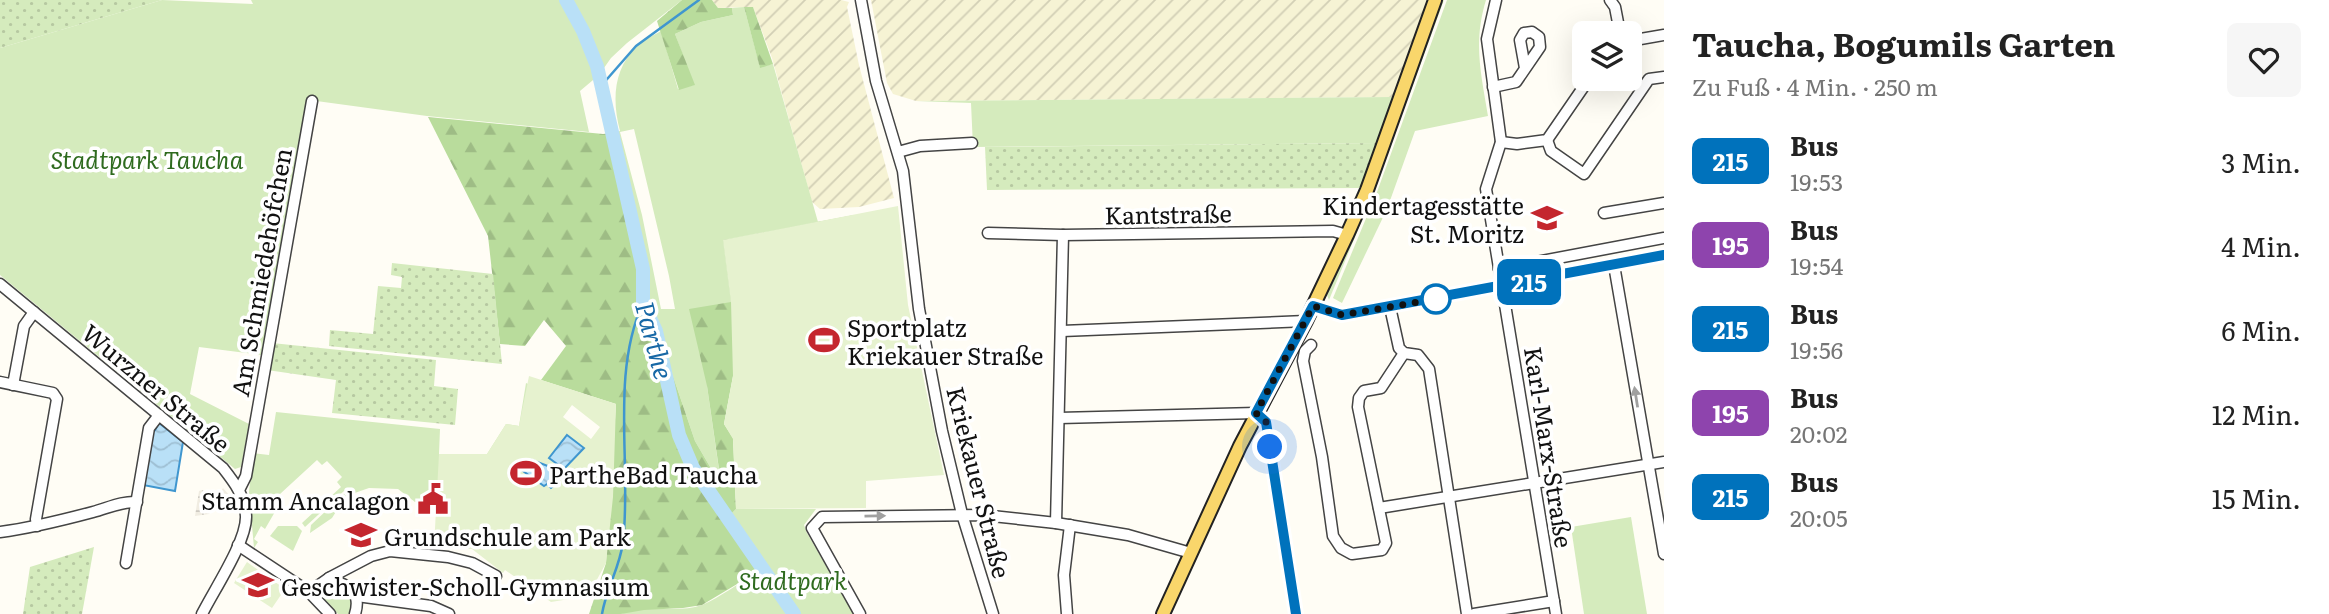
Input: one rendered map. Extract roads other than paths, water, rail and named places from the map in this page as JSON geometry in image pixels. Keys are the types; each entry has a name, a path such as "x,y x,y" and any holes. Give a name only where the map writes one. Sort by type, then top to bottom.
{"main road":[{"path":"1163,614 1256,413 1306,321 1367,190 1435,0"}],"street":[{"name":"Kriekauer Straße","path":"861,0 876,81 898,152 908,204 919,309 937,408 962,514 993,614"},
{"path":"1496,0 1487,39 1501,142 1517,144 1547,140 1582,91"},
{"path":"1610,0 1615,7 1618,21"},
{"path":"1642,39 1664,35"},
{"path":"1493,87 1516,82 1525,68"},
{"path":"1547,140 1550,151 1584,174 1649,79 1664,77"},
{"name":"Am Schmiedehöfchen","path":"239,490 246,476 312,101"},
{"name":"Karl-Marx-Straße","path":"1501,142 1486,189 1556,614"},
{"path":"898,152 920,146 972,144"},
{"path":"1604,213 1664,203"},
{"name":"Kantstraße","path":"988,233 1063,235 1333,231 1347,235"},
{"path":"1056,523 1063,235"},
{"path":"1499,269 1664,238"},
{"path":"1313,306 1342,315 1664,255"},
{"path":"1614,265 1664,554"},
{"name":"Wurzner Straße","path":"0,284 223,468 239,490"},
{"path":"1390,307 1398,346 1404,352 1418,355 1429,369 1467,614"},
{"path":"13,384 24,326 34,312"},
{"path":"1062,331 1306,321"},
{"path":"1311,345 1304,353 1303,363 1322,457 1332,531 1341,548 1356,554 1383,549 1386,543 1357,403 1364,391 1381,388 1404,352"},
{"path":"0,383 53,393 57,399 37,526"},
{"path":"1059,418 1256,413 1266,422 1296,614"},
{"path":"126,563 149,428 159,415"},
{"path":"1379,508 1664,462"},
{"path":"202,614 239,545 246,517 239,490"},
{"path":"0,531 37,526 127,501 137,502"},
{"path":"860,614 811,528 822,517 962,514 1056,523 1128,535 1191,553"},
{"path":"1067,614 1065,575 1070,525"},
{"path":"239,545 309,592 330,614"},
{"path":"309,592 328,578 371,556 390,551 471,563 496,576"},
{"path":"328,578 342,583 357,596 359,602 355,614"},
{"path":"357,596 430,607 449,614"},
{"path":"1474,614 1554,601"}],"water":[{"path":"159,423 183,442 175,491 143,485 152,429 155,430"},
{"path":"567,435 584,448 564,469 549,458"},
{"path":"532,460 561,471 557,476 558,482 551,488 547,484 544,486 523,471"}],"waterway":[{"name":"Parthe","path":"566,0 583,31 597,66 643,269 643,303 656,331 679,435 693,468 794,614"},
{"path":"601,86 636,46 699,0"},
{"path":"602,614 623,542 627,360 643,303"}],"place":[{"name":"Kindertagesstätte St. Moritz","path":"1547,218"},
{"name":"Sportplatz Kriekauer Straße","path":"824,340"},
{"name":"PartheBad Taucha","path":"526,473"},
{"name":"Stamm Ancalagon","path":"433,499"},
{"name":"Grundschule am Park","path":"361,535"},
{"name":"Geschwister-Scholl-Gymnasium","path":"258,585"}],"park label":[{"name":"Stadtpark Taucha","path":"147,158"},
{"name":"Stadtpark","path":"793,579"}]}
